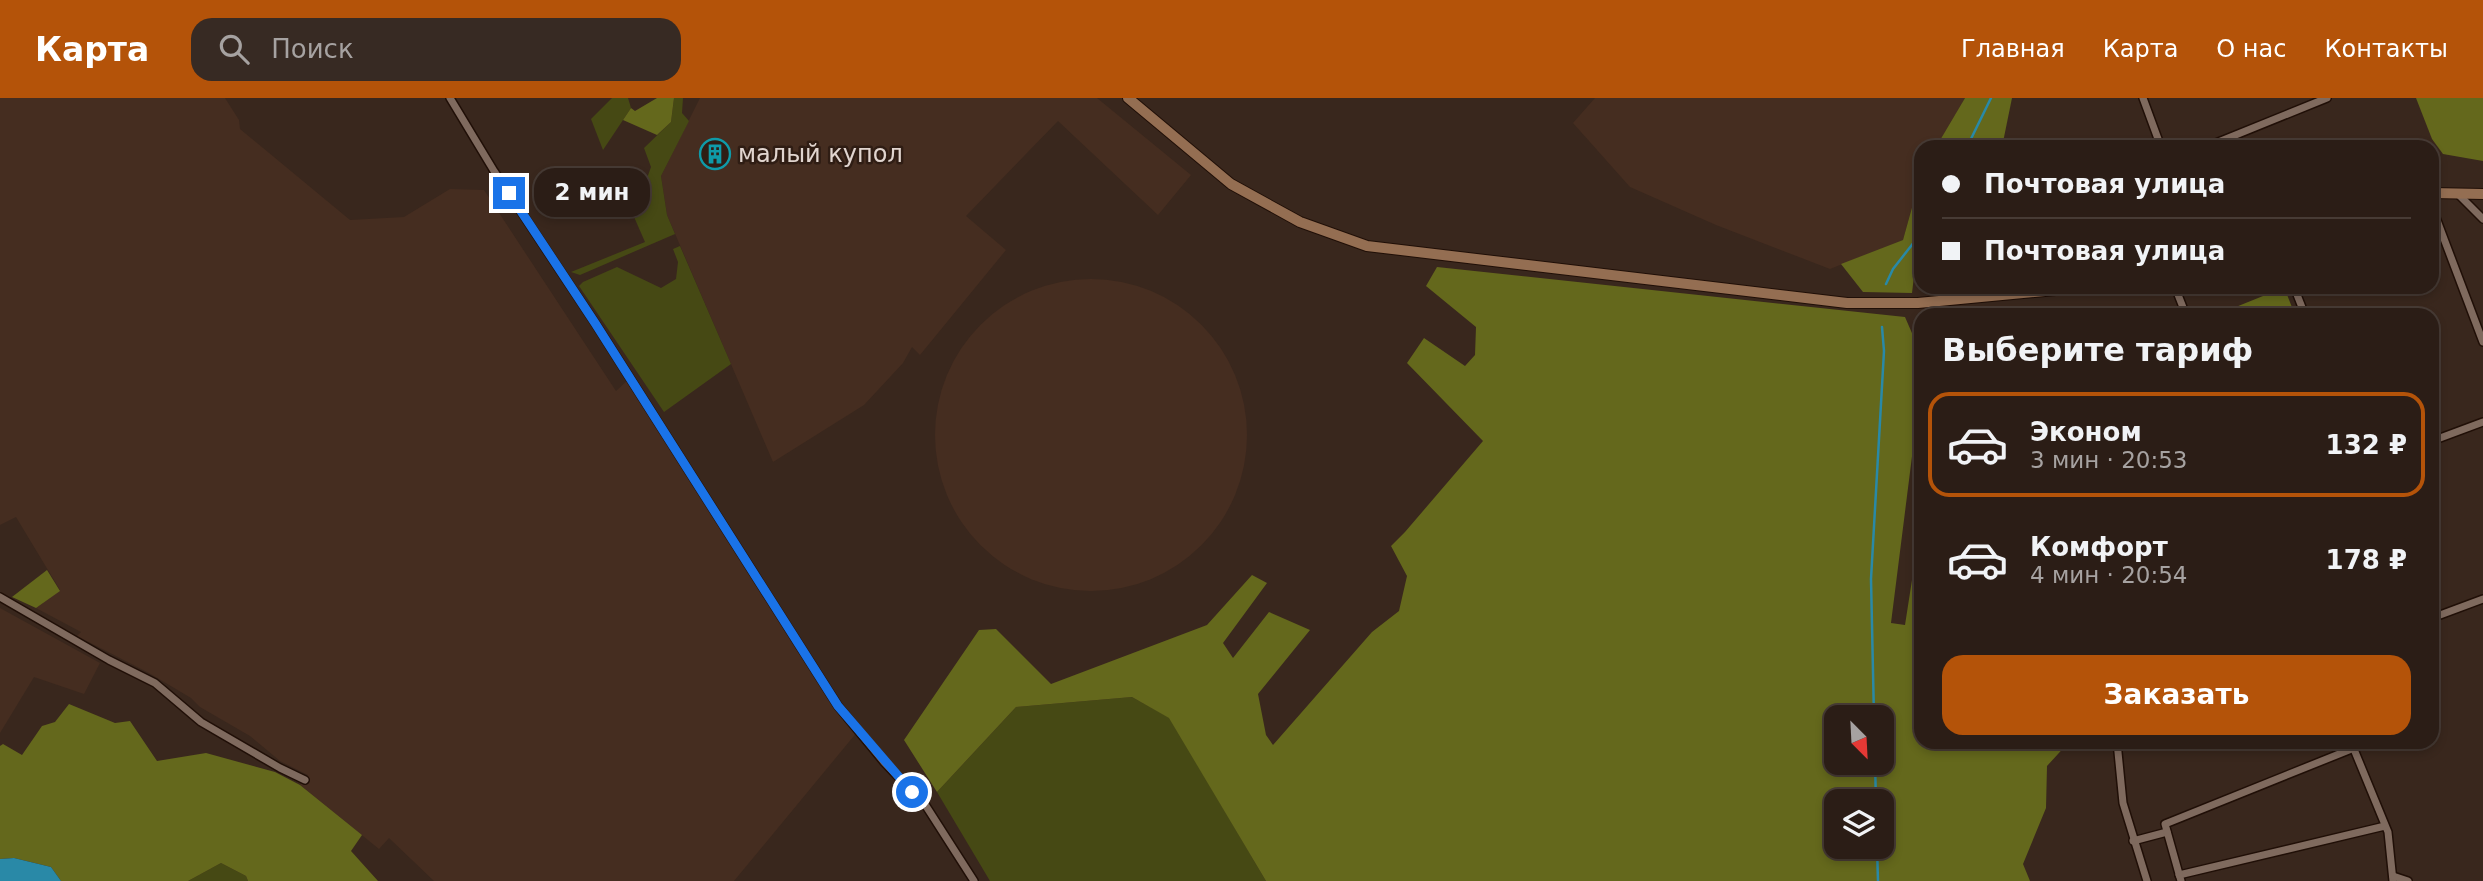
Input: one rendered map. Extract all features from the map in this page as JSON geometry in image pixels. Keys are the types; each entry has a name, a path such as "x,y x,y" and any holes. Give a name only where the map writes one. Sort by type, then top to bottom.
{"main road":[{"path":"1128,98 1231,184 1300,222 1367,246 1847,303 1918,303 2014,294"},
{"path":"2439,193 2483,194"}],"street":[{"path":"450,98 494,171 595,323 838,706 884,762 926,806 974,881"},
{"path":"2144,98 2159,140"},
{"path":"2223,140 2328,98"},
{"path":"2456,193 2483,219"},
{"path":"2439,226 2483,342"},
{"path":"2439,438 2483,422"},
{"path":"0,597 109,660 155,683 201,722 304,780"},
{"path":"2439,615 2483,599"},
{"path":"2118,749 2123,803 2147,881"},
{"path":"2343,749 2165,824 2180,878 2385,826"},
{"path":"2355,749 2388,832 2393,879 2408,881"},
{"path":"2133,841 2167,832"}],"shaded area":[{"path":"0,98 225,98 239,120 240,129 350,220 404,217 450,189 484,190 616,391 630,378 721,524 858,731 734,881 434,881 389,838 379,849 300,785 308,775 280,761 250,736 200,707 191,698 77,636 81,632 36,608 60,590 16,517 0,525"},
{"path":"657,98 674,98 671,122 657,135 623,120 631,108 635,111"},
{"path":"700,98 1097,98 1191,175 1158,215 1058,121 966,216 1006,250 920,355 912,347 903,363 864,405 773,462 667,215 661,176"},
{"path":"1595,98 1965,98 1940,140 1914,140 1914,200 1903,240 1830,269 1716,225 1630,187 1573,123"},
{"path":"1965,98 2012,98 2003,140 1940,140"},
{"path":"2416,98 2483,98 2483,161 2443,154 2439,149 2439,140 2432,139"},
{"path":"1914,200 1912,293 1863,292 1841,264 1903,240"},
{"path":"1437,267 1905,317 1914,338 1914,440 1891,623 1905,625 1914,567 1914,749 2063,749 2047,766 2046,808 2023,864 2030,881 1266,881 1169,718 1132,697 1016,707 937,792 904,740 979,630 996,629 1051,684 1207,625 1252,575 1267,583 1223,643 1233,658 1269,612 1310,630 1258,694 1266,735 1273,745 1372,632 1399,611 1407,576 1391,546 1483,441 1407,363 1424,338 1465,366 1475,355 1476,327 1426,286"},
{"path":"1091,279 1121,282 1151,291 1178,305 1201,325 1221,348 1235,375 1244,405 1247,435 1244,465 1235,495 1221,522 1201,545 1178,565 1151,579 1121,588 1091,591 1061,588 1031,579 1004,565 981,545 961,522 947,495 938,465 935,435 938,405 947,375 961,348 981,325 1004,305 1031,291 1061,282"},
{"path":"2262,294 2287,294 2292,308 2233,308"},
{"path":"47,570 60,591 36,608 12,597"},
{"path":"0,608 100,663 84,694 34,677 0,733"},
{"path":"69,704 115,723 130,721 157,761 206,753 275,772 300,785 362,835 351,851 378,881 248,881 246,876 221,863 188,881 61,881 51,867 14,858 0,859 0,746 3,744 22,755 42,726 55,722"}],"green space":[{"path":"612,98 628,98 631,108 603,150 591,119"},
{"path":"674,98 683,98 682,113 689,121 661,176 667,215 675,234 580,275 571,272 645,242 631,210 641,205 641,195 651,167 644,148 671,122"},
{"path":"680,246 731,364 664,412 579,286 617,267 661,288 676,279 678,262 673,249"},
{"path":"1132,697 1170,718 1266,881 990,881 937,792 1016,707"},
{"path":"221,863 246,876 248,881 188,881"}],"water":[{"path":"14,858 51,867 61,881 0,881 0,859"}],"waterway":[{"path":"1970,140 1991,98"},
{"path":"1886,284 1893,269 1914,242"},
{"path":"1874,705 1871,579 1884,351 1882,327"},
{"path":"1875,775 1876,789"},
{"path":"1877,859 1878,881"}],"place":[{"name":"малый купол","path":"715,154"}],"route":[{"path":"509,193 595,323 838,706 912,792"}]}
